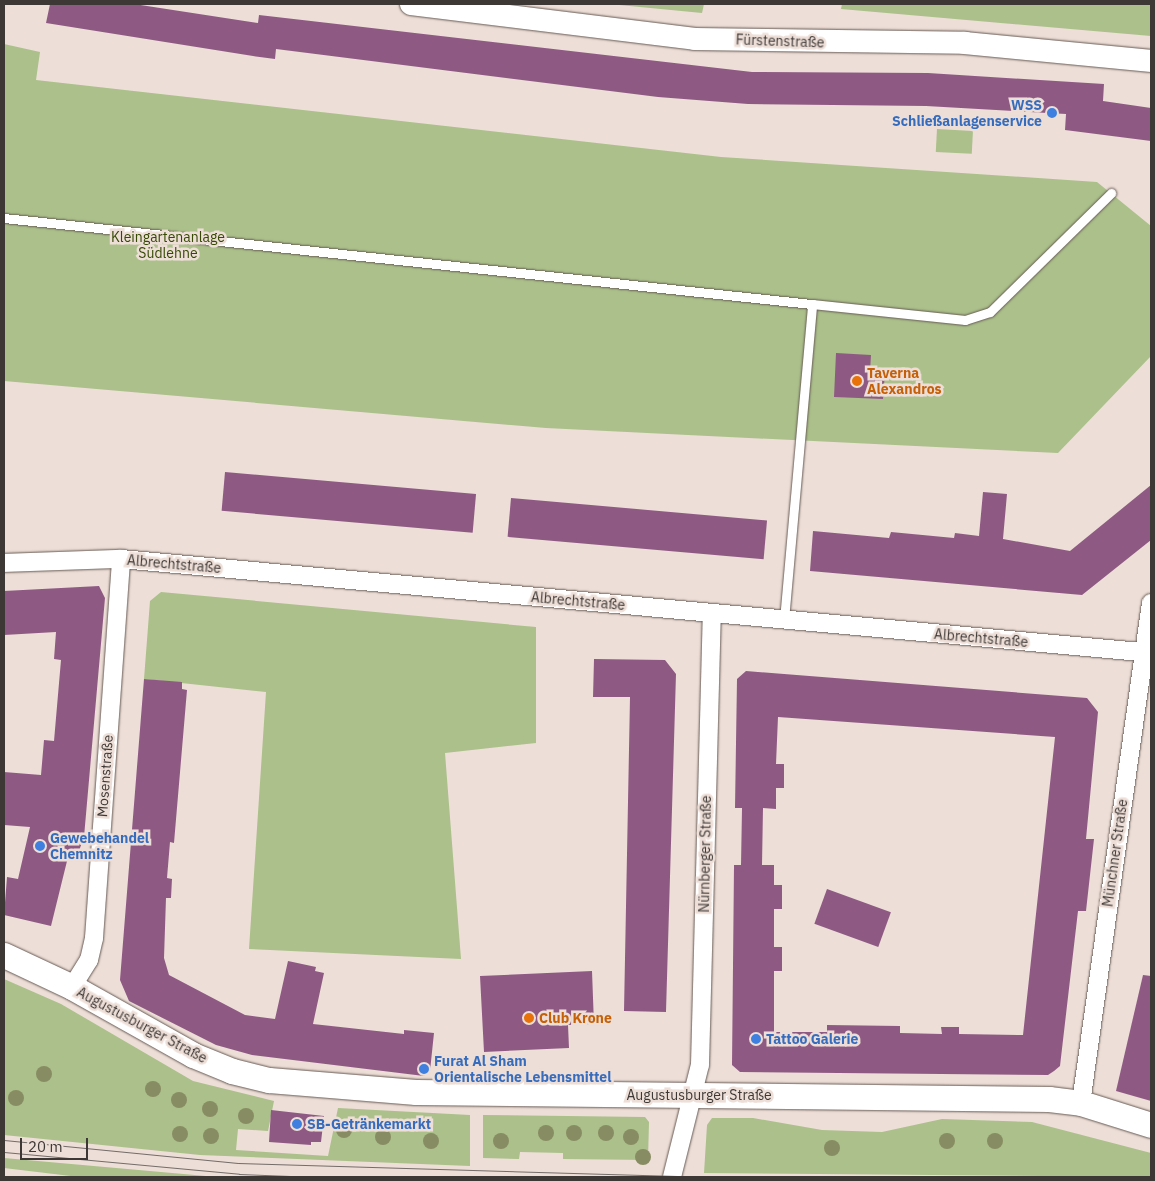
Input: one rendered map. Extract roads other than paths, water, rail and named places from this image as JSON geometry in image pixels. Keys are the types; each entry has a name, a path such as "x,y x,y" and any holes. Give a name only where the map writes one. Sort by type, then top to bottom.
{"main road":[{"name":"Augustusburger Straße","path":"4,955 72,987 192,1055 268,1080 416,1092 1017,1097 1081,1103 1151,1125"}],"street":[{"name":"Fürstenstraße","path":"410,4 695,39 965,43 1151,61"},
{"name":"Albrechtstraße","path":"4,563 121,559 1147,653"},
{"name":"Mosenstraße","path":"72,987 89,960 94,938 121,559"},
{"name":"Münchner Straße","path":"1081,1103 1147,653 1151,603"},
{"name":"Nürnberger Straße","path":"672,1177 694,1095 700,1064 712,613"}],"lane":[{"path":"4,218 965,320 990,312 1111,193"},
{"path":"784,620 812,304"}],"tram line":[{"path":"4,1140 238,1163 712,1177"},
{"path":"4,1152 239,1174 316,1177"}],"place":[{"name":"WSS Schließanlagenservice","path":"1052,113"},
{"name":"Taverna Alexandros","path":"857,381"},
{"name":"Gewebehandel Chemnitz","path":"40,846"},
{"name":"Club Krone","path":"529,1018"},
{"name":"Tattoo Galerie","path":"756,1039"},
{"name":"Furat Al Sham Orientalische Lebensmittel","path":"424,1069"},
{"name":"SB-Getränkemarkt","path":"297,1124"}],"park label":[{"name":"Kleingartenanlage Südlehne","path":"168,246"}]}
